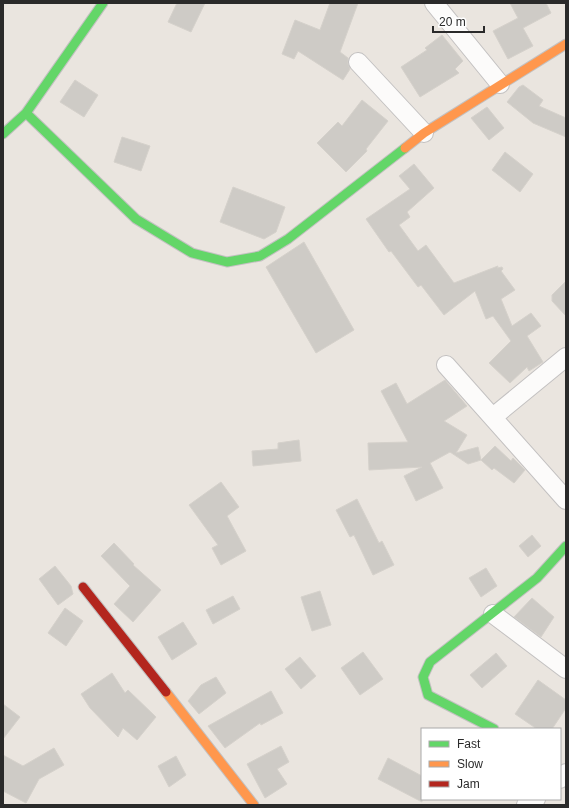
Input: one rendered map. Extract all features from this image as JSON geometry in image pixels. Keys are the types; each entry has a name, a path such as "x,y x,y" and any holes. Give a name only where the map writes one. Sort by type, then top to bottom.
{"street":[{"path":"3,134 26,113 103,3"},
{"path":"434,3 500,84"},
{"path":"26,113 136,219 192,253 227,262 260,256 288,239 424,134 500,84 566,44"},
{"path":"358,62 424,134"},
{"path":"493,417 566,357"},
{"path":"446,365 566,500"},
{"path":"492,728 428,695 423,677 430,662 537,578 566,546"},
{"path":"83,586 254,805"},
{"path":"493,614 566,669"}],"building":[{"path":"177,3 205,3 191,32 168,22"},
{"path":"330,3 358,3 340,52 348,58 350,69 343,80 298,51 294,59 282,54 295,20 320,30"},
{"path":"510,3 546,3 551,13 523,28 533,46 508,59 493,31 518,18"},
{"path":"442,35 463,61 455,69 459,73 420,97 401,67 427,50 425,48"},
{"path":"75,80 98,95 84,117 60,102"},
{"path":"523,85 543,100 539,106 566,118 566,137 533,123 507,102 519,87"},
{"path":"362,100 388,121 366,149 367,151 346,172 317,143 338,122 342,126"},
{"path":"487,107 504,128 489,140 471,118"},
{"path":"122,137 150,146 141,171 114,162"},
{"path":"505,152 533,174 520,192 492,170"},
{"path":"414,164 434,188 407,212 410,217 399,225 418,251 426,245 454,283 498,266 497,268 502,267 503,269 501,271 515,290 501,299 512,326 531,313 541,326 527,336 543,362 529,371 527,367 510,383 489,363 511,341 493,316 486,319 475,291 444,315 421,285 418,287 391,251 389,252 366,219 410,189 399,176"},
{"path":"233,187 285,207 276,232 264,239 220,222"},
{"path":"304,242 354,330 316,353 266,267"},
{"path":"566,281 566,316 552,301 552,295"},
{"path":"445,380 467,406 444,421 467,435 456,453 478,447 481,460 468,464 450,452 430,463 443,488 416,501 404,476 422,467 369,470 368,443 408,442 381,391 396,383 407,404"},
{"path":"299,440 301,461 253,466 252,451 278,449 278,443"},
{"path":"495,446 511,461 513,458 525,470 514,483 494,468 492,470 481,460"},
{"path":"221,482 239,507 227,516 246,551 221,565 212,548 218,545 189,505"},
{"path":"357,499 379,543 382,541 394,565 373,575 354,535 350,537 336,510"},
{"path":"532,535 541,546 528,557 519,546"},
{"path":"114,543 134,564 133,565 161,590 133,622 114,604 130,586 101,556"},
{"path":"55,566 71,586 73,594 58,605 39,579"},
{"path":"486,568 497,586 481,597 469,578"},
{"path":"320,591 331,625 312,631 301,597"},
{"path":"233,596 240,609 213,624 206,610"},
{"path":"532,598 554,617 541,637 514,617"},
{"path":"65,608 83,621 66,646 48,633"},
{"path":"183,622 197,644 172,660 158,637"},
{"path":"363,652 383,679 360,695 341,668"},
{"path":"496,653 507,666 482,688 470,675"},
{"path":"300,657 316,676 301,689 285,669"},
{"path":"112,673 125,693 128,690 156,717 137,740 123,728 118,737 90,708 81,694"},
{"path":"216,677 226,693 199,714 188,701 201,685"},
{"path":"538,680 566,700 566,708 553,728 536,728 515,714"},
{"path":"271,691 283,713 261,725 260,723 225,748 208,726"},
{"path":"3,704 20,717 3,739"},
{"path":"281,746 289,762 277,769 287,784 265,798 247,764"},
{"path":"54,748 64,765 39,779 26,803 3,791 3,755 23,766"},
{"path":"176,756 186,775 169,787 158,766"},
{"path":"388,758 421,775 422,802 378,779"}],"traffic: fast":[{"path":"3,134 26,113 103,3"},
{"path":"26,113 136,219 192,253 227,262 260,256 288,239 405,148"},
{"path":"492,728 428,695 423,677 430,662 537,578 566,546"}],"traffic: slow":[{"path":"405,148 424,133 566,44"},
{"path":"166,692 254,805"}],"traffic: jam":[{"path":"83,587 166,692"}]}
